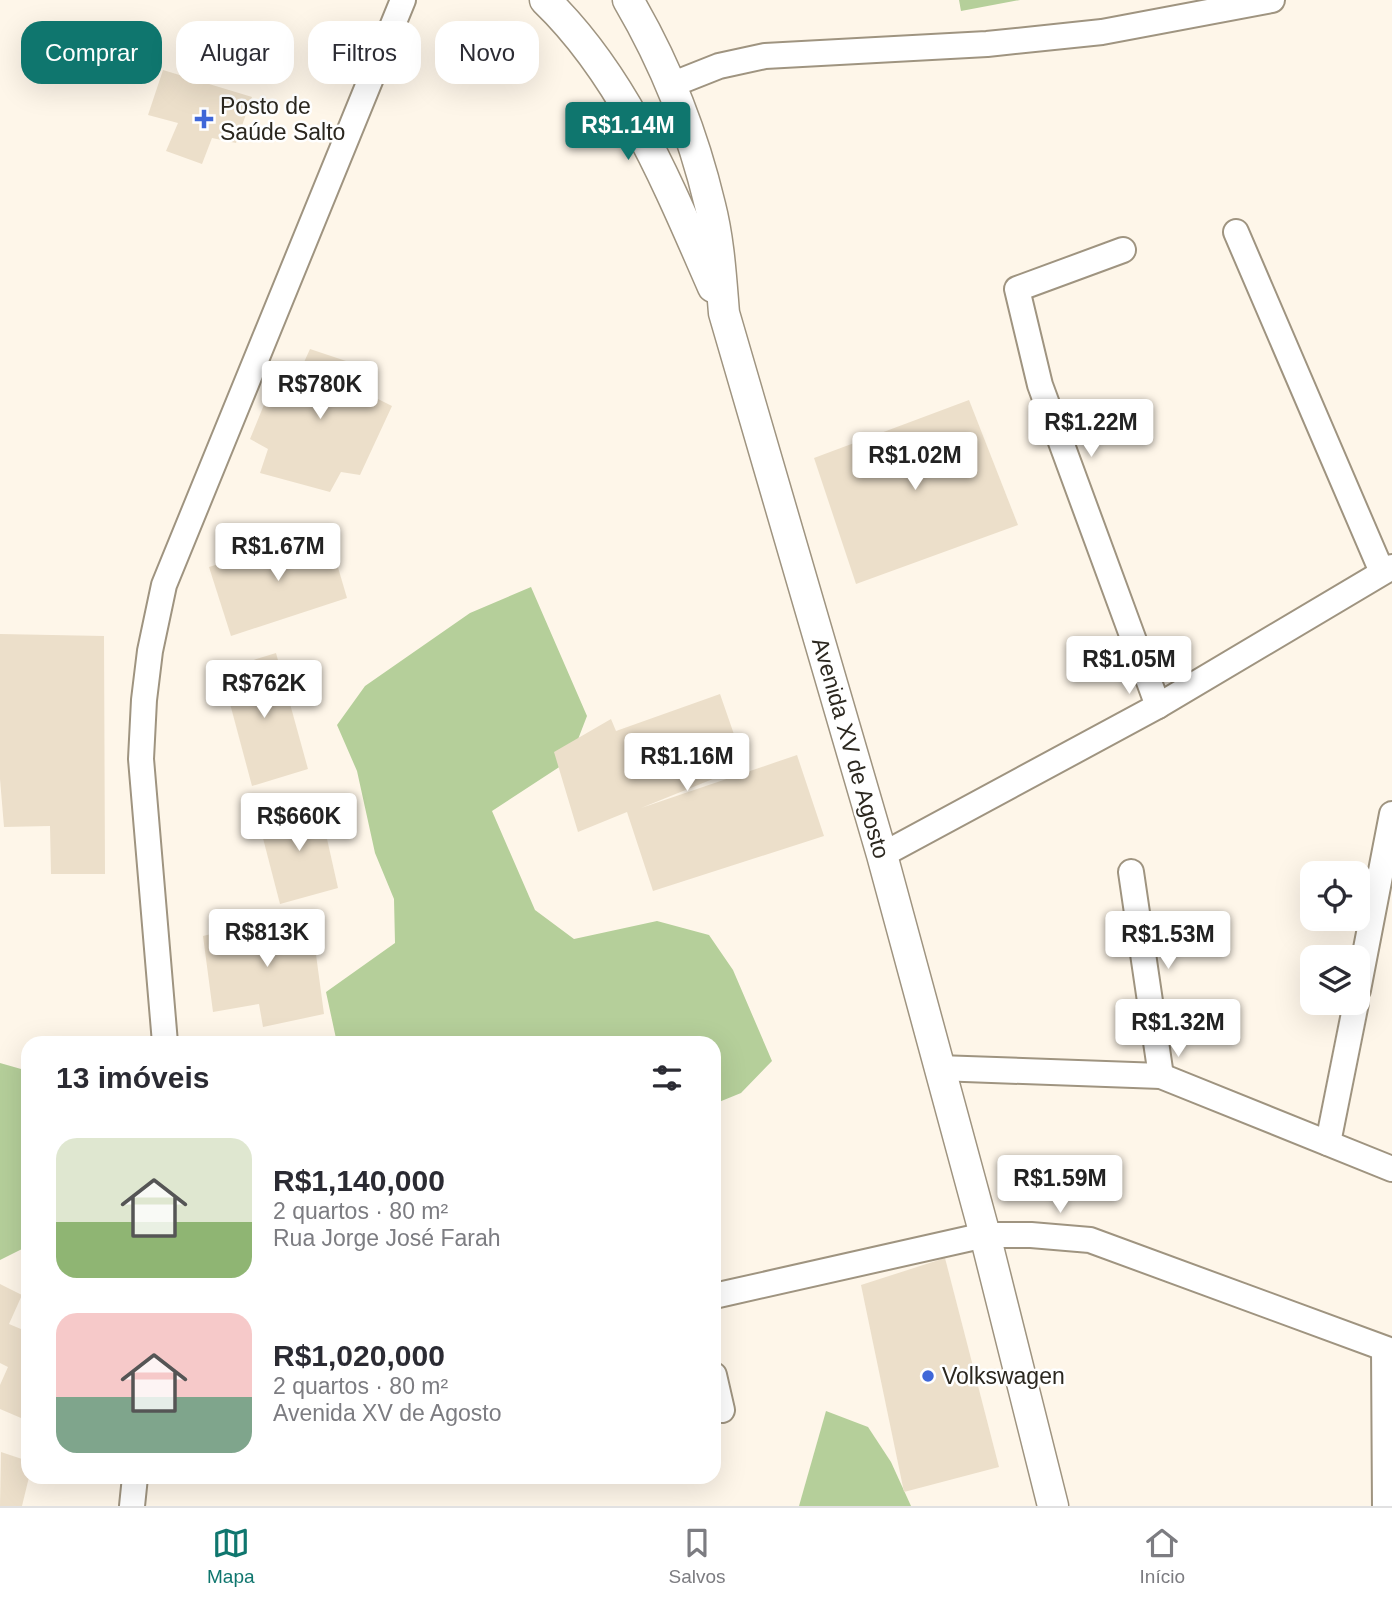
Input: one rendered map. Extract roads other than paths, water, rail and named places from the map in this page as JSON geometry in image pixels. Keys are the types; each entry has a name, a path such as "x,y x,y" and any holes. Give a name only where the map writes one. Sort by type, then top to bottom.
{"street":[{"path":"164,1036 141,759 150,651 161,598 190,520 403,0"},
{"path":"545,0 592,52 624,103 677,205 724,313"},
{"name":"Avenida XV de Agosto","path":"628,0 671,85 711,207 719,254 724,313 882,855 985,1235 1053,1506"},
{"path":"624,103 719,65 765,56 987,44 1089,33 1272,0"},
{"path":"882,855 1158,706 1387,569 1236,232"},
{"path":"1123,250 1017,289 1040,385 1158,706"},
{"path":"1367,945 1392,814"},
{"path":"1131,872 1161,1076"},
{"path":"1328,1143 1354,1015"},
{"path":"938,1068 1161,1076 1392,1170"},
{"path":"721,1294 985,1235 1031,1235 1090,1240 1388,1350 1385,1506"},
{"path":"721,1406 722,1410"},
{"path":"131,1506 134,1484"}],"place":[{"name":"Posto de Saúde Salto","path":"204,119"},
{"name":"Volkswagen","path":"928,1376"}]}
